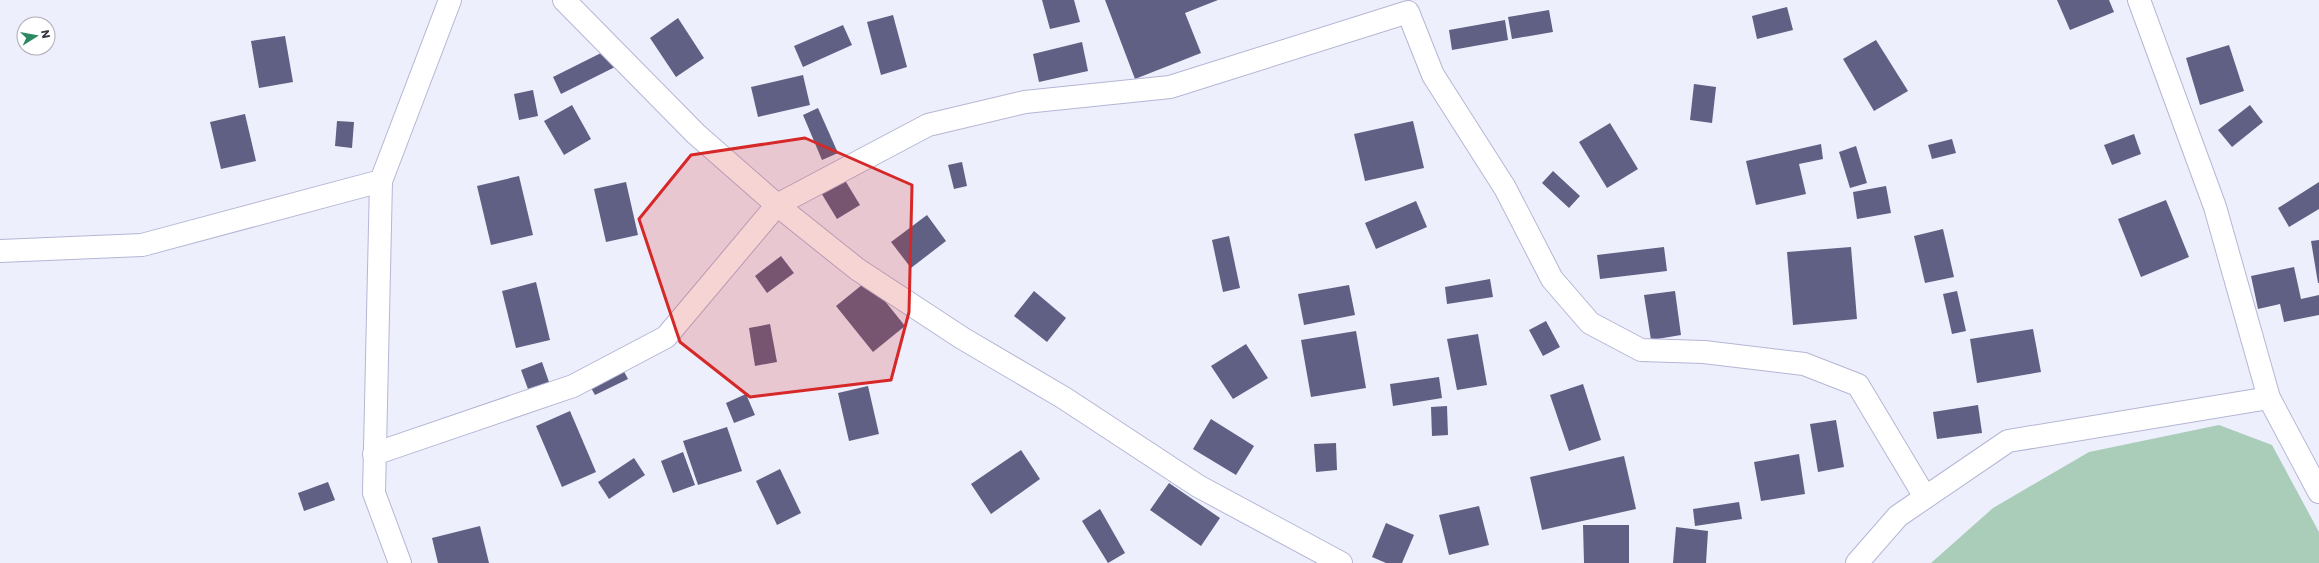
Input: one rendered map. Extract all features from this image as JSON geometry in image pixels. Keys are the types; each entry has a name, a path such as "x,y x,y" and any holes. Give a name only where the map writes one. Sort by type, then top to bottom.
{"street":[{"path":"400,563 374,492 381,182 450,0"},
{"path":"564,0 696,134 777,205 856,269 962,338 1064,398 1198,486 1341,563"},
{"path":"2139,0 2215,207 2269,398 2319,492"},
{"path":"374,454 573,386 666,337 777,205 928,125 1025,102 1170,87 1405,6 1433,75 1506,188 1552,279 1590,324 1641,350 1704,352 1804,364 1858,385 1925,497"},
{"path":"0,251 142,245 381,182"},
{"path":"1858,563 1898,516 2008,441 2269,398"}],"highlighted area":[{"path":"805,138 912,185 909,312 891,380 750,397 680,342 639,219 691,155"}],"green space":[{"path":"2219,425 2272,445 2319,532 2319,563 1931,563 1993,508 2089,452"}],"building":[{"path":"1042,0 1074,0 1080,22 1050,29"},
{"path":"1105,0 1218,0 1185,13 1201,53 1135,79"},
{"path":"2057,0 2109,0 2114,12 2070,30"},
{"path":"1787,7 1793,30 1757,39 1752,16"},
{"path":"1549,10 1553,32 1512,39 1508,17"},
{"path":"893,15 907,67 881,75 867,22"},
{"path":"678,18 704,58 676,77 650,38"},
{"path":"1505,20 1508,40 1452,50 1449,30"},
{"path":"843,25 852,45 803,67 794,46"},
{"path":"285,36 293,82 259,88 251,41"},
{"path":"1876,40 1908,91 1874,111 1843,59"},
{"path":"1082,42 1088,71 1039,82 1033,54"},
{"path":"2229,45 2244,91 2200,105 2186,58"},
{"path":"609,49 617,66 561,94 553,77"},
{"path":"803,75 810,105 758,117 751,87"},
{"path":"1694,84 1716,87 1712,123 1690,120"},
{"path":"533,90 538,116 519,120 514,94"},
{"path":"572,105 591,139 564,155 544,121"},
{"path":"2250,105 2263,122 2232,147 2218,130"},
{"path":"818,108 838,153 822,160 803,115"},
{"path":"245,114 256,161 221,169 210,122"},
{"path":"337,121 354,122 352,148 335,146"},
{"path":"1413,121 1424,168 1365,181 1354,134"},
{"path":"1610,123 1638,169 1607,188 1579,142"},
{"path":"2134,134 2141,154 2112,165 2104,145"},
{"path":"1952,139 1956,153 1932,159 1928,145"},
{"path":"1821,144 1823,159 1799,164 1806,194 1756,205 1746,161"},
{"path":"1856,146 1867,183 1850,188 1839,152"},
{"path":"962,162 967,186 954,189 948,165"},
{"path":"1553,171 1580,196 1569,208 1542,183"},
{"path":"519,176 533,235 491,245 477,186"},
{"path":"843,177 860,205 837,219 820,191"},
{"path":"626,182 638,235 606,242 594,189"},
{"path":"2319,182 2319,209 2289,227 2278,208"},
{"path":"1886,186 1891,213 1857,219 1853,192"},
{"path":"2166,200 2189,257 2141,277 2118,219"},
{"path":"1416,201 1427,227 1376,249 1365,223"},
{"path":"927,215 946,241 911,268 891,242"},
{"path":"1943,229 1954,277 1925,283 1914,236"},
{"path":"1229,236 1240,288 1223,292 1212,240"},
{"path":"2319,240 2319,283 2318,283 2311,241"},
{"path":"1664,247 1667,271 1600,279 1597,255"},
{"path":"1851,247 1857,319 1793,325 1787,252"},
{"path":"781,256 794,273 767,293 755,276"},
{"path":"2294,267 2301,299 2319,295 2319,315 2284,322 2280,304 2258,309 2251,276"},
{"path":"1490,279 1493,297 1447,304 1445,287"},
{"path":"868,280 905,326 873,352 836,306"},
{"path":"536,282 550,340 516,348 502,291"},
{"path":"1349,285 1355,315 1304,325 1298,294"},
{"path":"1034,291 1066,318 1047,342 1014,316"},
{"path":"1675,291 1681,335 1651,340 1644,295"},
{"path":"1957,291 1966,331 1952,334 1943,294"},
{"path":"1546,321 1560,347 1543,356 1529,330"},
{"path":"770,324 777,362 755,366 749,328"},
{"path":"2033,329 2041,372 1977,383 1970,339"},
{"path":"1356,331 1366,388 1311,397 1301,340"},
{"path":"1478,334 1487,385 1457,390 1447,339"},
{"path":"1246,344 1268,378 1233,399 1211,366"},
{"path":"542,362 549,382 528,389 521,370"},
{"path":"619,362 628,379 595,395 586,379"},
{"path":"1439,377 1442,398 1393,406 1390,384"},
{"path":"1583,384 1601,440 1569,451 1550,395"},
{"path":"868,386 879,434 849,441 838,393"},
{"path":"746,394 755,415 734,423 726,403"},
{"path":"1978,405 1982,433 1937,439 1933,412"},
{"path":"1447,406 1448,435 1432,436 1431,407"},
{"path":"570,411 596,472 562,487 536,426"},
{"path":"1211,419 1254,446 1236,475 1193,449"},
{"path":"1836,420 1844,467 1818,472 1810,424"},
{"path":"727,427 742,471 698,485 683,441"},
{"path":"1336,443 1337,470 1316,472 1314,444"},
{"path":"1021,450 1040,479 991,514 971,484"},
{"path":"683,452 695,485 673,493 661,461"},
{"path":"1799,454 1805,494 1761,501 1754,462"},
{"path":"1624,456 1636,509 1542,530 1530,477"},
{"path":"634,458 645,475 609,499 598,482"},
{"path":"780,469 801,513 777,525 756,481"},
{"path":"328,482 335,500 304,511 298,493"},
{"path":"1169,483 1220,518 1201,546 1150,510"},
{"path":"1739,502 1742,519 1695,526 1693,509"},
{"path":"1479,506 1489,545 1449,555 1439,515"},
{"path":"1100,509 1125,553 1108,563 1082,521"},
{"path":"1386,523 1414,535 1402,563 1386,563 1372,557"},
{"path":"1583,525 1629,525 1629,563 1584,563"},
{"path":"480,526 489,563 438,563 432,538"},
{"path":"1676,527 1708,531 1706,563 1673,563"}]}
